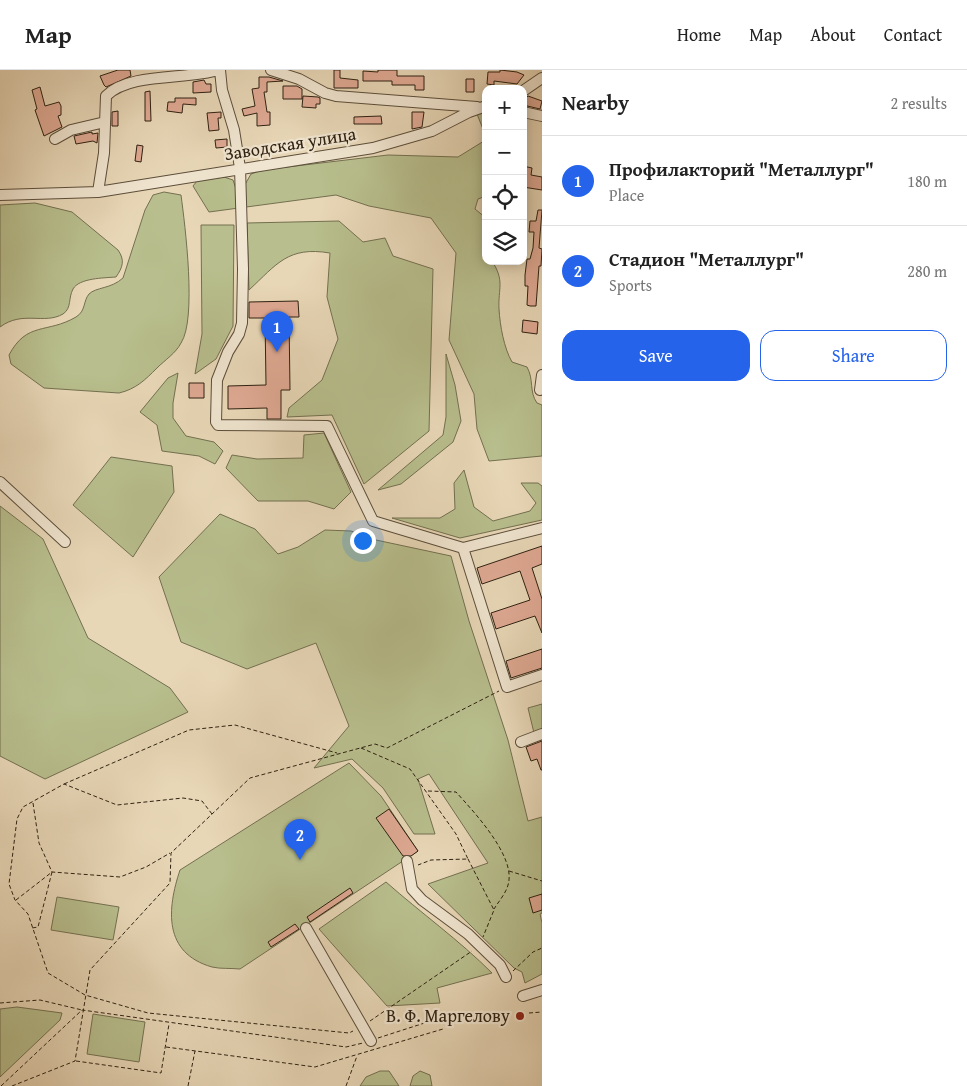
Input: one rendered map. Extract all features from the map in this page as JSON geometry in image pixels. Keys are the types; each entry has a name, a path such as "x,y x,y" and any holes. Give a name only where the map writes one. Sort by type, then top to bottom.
{"street":[{"path":"98,192 104,153 105,98 113,90 147,80 204,74 219,70 222,90 232,122 240,168 243,269 242,323 239,334 228,352 217,380 216,422 221,426 327,426 373,521 463,548 542,528"},
{"name":"Заводская улица","path":"271,70 299,79 330,95 482,107"},
{"path":"527,88 542,78"},
{"name":"Заводская улица","path":"0,195 98,192 373,148 432,131 482,108"},
{"path":"527,113 542,116"},
{"path":"55,140 71,130 105,122"},
{"path":"540,390 542,375"},
{"path":"0,482 65,542"},
{"path":"463,548 507,687 542,675"},
{"path":"522,742 542,734"},
{"path":"408,865 412,888 417,894 480,945 500,965 506,976"},
{"path":"306,928 371,1041"},
{"path":"523,996 542,990"}],"path":[{"path":"15,900 52,872 120,877 146,868 171,853 250,778 375,744 387,748 507,687"},
{"path":"340,754 235,725 189,730 64,784 23,807 17,819 9,884 15,900 28,914 48,973 85,995 148,1013 349,1033 480,945 494,910 508,885 509,867 483,822 456,792 427,791"},
{"path":"360,748 410,769 456,834 494,910"},
{"path":"64,784 117,805 183,798 202,801 212,814"},
{"path":"32,802 39,842 52,872 38,927 32,928"},
{"path":"76,1061 82,1010 90,970 170,883 171,853"},
{"path":"408,865 431,860 468,859"},
{"path":"509,871 542,881"},
{"path":"506,976 533,952 542,948"},
{"path":"0,1004 40,1000 82,1010 169,1024 346,1047 371,1041 440,1018"},
{"path":"1,1086 82,1010"},
{"path":"529,1013 542,1012"},
{"path":"12,1086 76,1061 161,1073 169,1024"},
{"path":"166,1047 315,1067 443,1029"},
{"path":"188,1086 195,1051"},
{"path":"346,1086 357,1055"}],"green space":[{"path":"482,112 482,126 477,114"},
{"path":"482,142 482,198 478,199 475,209 482,215 482,265 494,265 496,268 500,279 500,316 507,350 512,362 527,367 535,399 537,403 542,405 542,456 489,461 477,429 474,394 449,340 456,253 431,218 369,206 336,195 209,212 193,186 197,181 224,177 233,180 236,189 243,188 251,174 262,170 388,155 458,157"},
{"path":"164,192 181,195 187,249 188,314 186,331 176,350 140,384 119,393 44,388 11,364 9,355 23,337 76,317 83,309 89,294 114,284 123,278 145,210 153,195"},
{"path":"35,203 72,212 118,250 122,257 122,267 116,277 92,279 76,285 72,292 68,309 63,314 48,318 17,319 0,327 0,205"},
{"path":"339,221 363,242 385,238 393,256 433,269 429,431 364,484 332,415 287,417 289,408 322,380 338,339 327,297 330,253 304,252 284,259 249,290 247,223"},
{"path":"201,225 234,225 233,326 216,359 195,374 202,334"},
{"path":"446,354 455,385 461,421 453,442 401,484 378,490 443,435 446,417"},
{"path":"178,373 173,403 173,418 186,436 214,442 223,451 215,464 199,456 162,451 157,425 140,412 168,378"},
{"path":"324,433 351,492 334,509 308,501 258,501 226,468 232,455 257,459 303,458 304,435"},
{"path":"111,457 172,466 174,492 133,557 73,505"},
{"path":"464,470 474,507 493,521 530,511 536,503 521,483 538,483 542,486 542,520 460,538 392,518 440,518 455,509 454,483"},
{"path":"0,506 43,539 88,638 170,688 188,712 45,779 0,756"},
{"path":"220,514 255,529 278,554 298,547 325,530 351,531 376,540 451,556 469,621 508,740 528,821 542,817 542,913 540,914 542,923 542,974 525,983 522,972 514,968 428,884 488,863 429,774 418,779 435,834 414,834 383,788 352,759 314,768 349,726 316,643 247,669 181,642 159,577"},
{"path":"542,704 542,731 534,733 528,708"},
{"path":"349,763 381,796 418,851 240,969 212,967 196,960 184,951 177,940 171,914 180,870"},
{"path":"386,882 492,973 437,988 440,1003 387,1006 319,929"},
{"path":"57,897 119,907 113,940 51,930"},
{"path":"17,1007 62,1013 60,1020 0,1077 0,1009"},
{"path":"93,1014 145,1022 139,1062 87,1054"},
{"path":"380,1071 389,1071 399,1086 360,1086 366,1077"},
{"path":"420,1071 430,1075 432,1086 410,1086 413,1076"}],"building":[{"path":"118,70 130,70 131,76 106,87 100,76"},
{"path":"334,70 340,70 340,78 358,80 358,88 334,88"},
{"path":"378,70 397,70 397,76 424,76 424,90 415,90 415,85 392,85 392,81 363,81 363,71 378,72"},
{"path":"500,70 517,72 524,75 517,84 494,81 494,85 487,84 488,72 500,72"},
{"path":"259,77 269,77 283,81 267,82 267,92 264,92 267,112 270,112 270,125 257,126 257,113 244,116 242,109 255,106 252,89 259,88"},
{"path":"466,79 474,79 474,92 466,92"},
{"path":"204,80 206,84 211,84 211,92 193,93 193,82"},
{"path":"283,86 297,86 302,89 302,99 283,99"},
{"path":"40,87 45,106 59,102 61,106 61,115 58,116 62,127 44,136 35,110 37,109 32,90"},
{"path":"150,91 151,121 145,121 145,92"},
{"path":"303,96 318,97 320,98 320,104 316,104 316,108 302,107"},
{"path":"527,97 542,101 540,109 527,106"},
{"path":"175,98 196,98 196,105 183,104 182,113 167,111 168,102 175,102"},
{"path":"118,111 118,126 112,126 112,112"},
{"path":"221,112 221,118 218,118 219,130 209,131 207,113"},
{"path":"412,112 424,112 422,127 412,129"},
{"path":"381,116 382,124 354,124 354,117"},
{"path":"92,132 92,134 98,133 97,143 93,141 76,144 74,136"},
{"path":"227,139 227,147 216,148 215,140"},
{"path":"137,145 143,146 141,162 135,161"},
{"path":"527,167 532,168 531,175 542,177 542,190 527,188"},
{"path":"538,210 542,210 539,248 542,249 541,266 539,266 536,306 530,306 527,305 528,286 525,286 525,275 527,259 530,259 533,248 534,232 529,232 530,221 536,221"},
{"path":"298,301 299,317 289,317 290,390 281,390 281,419 267,419 267,408 228,409 228,386 266,385 265,318 249,318 249,302"},
{"path":"523,320 538,322 537,334 522,332"},
{"path":"189,383 204,383 204,398 189,398"},
{"path":"542,546 542,564 532,568 542,599 542,633 535,616 496,629 491,613 530,600 520,571 482,584 477,568"},
{"path":"542,649 542,668 511,678 506,661"},
{"path":"542,741 541,770 537,759 531,761 526,747"},
{"path":"389,809 418,851 411,856 403,856 376,818"},
{"path":"350,888 353,893 310,922 307,917"},
{"path":"542,894 542,910 533,913 529,898"},
{"path":"295,924 299,929 271,947 268,942"}],"place":[{"name":"Профилакторий \"Металлург\"","path":"277,352"},
{"name":"Стадион \"Металлург\"","path":"300,860"},
{"name":"В. Ф. Маргелову","path":"520,1016"}]}
